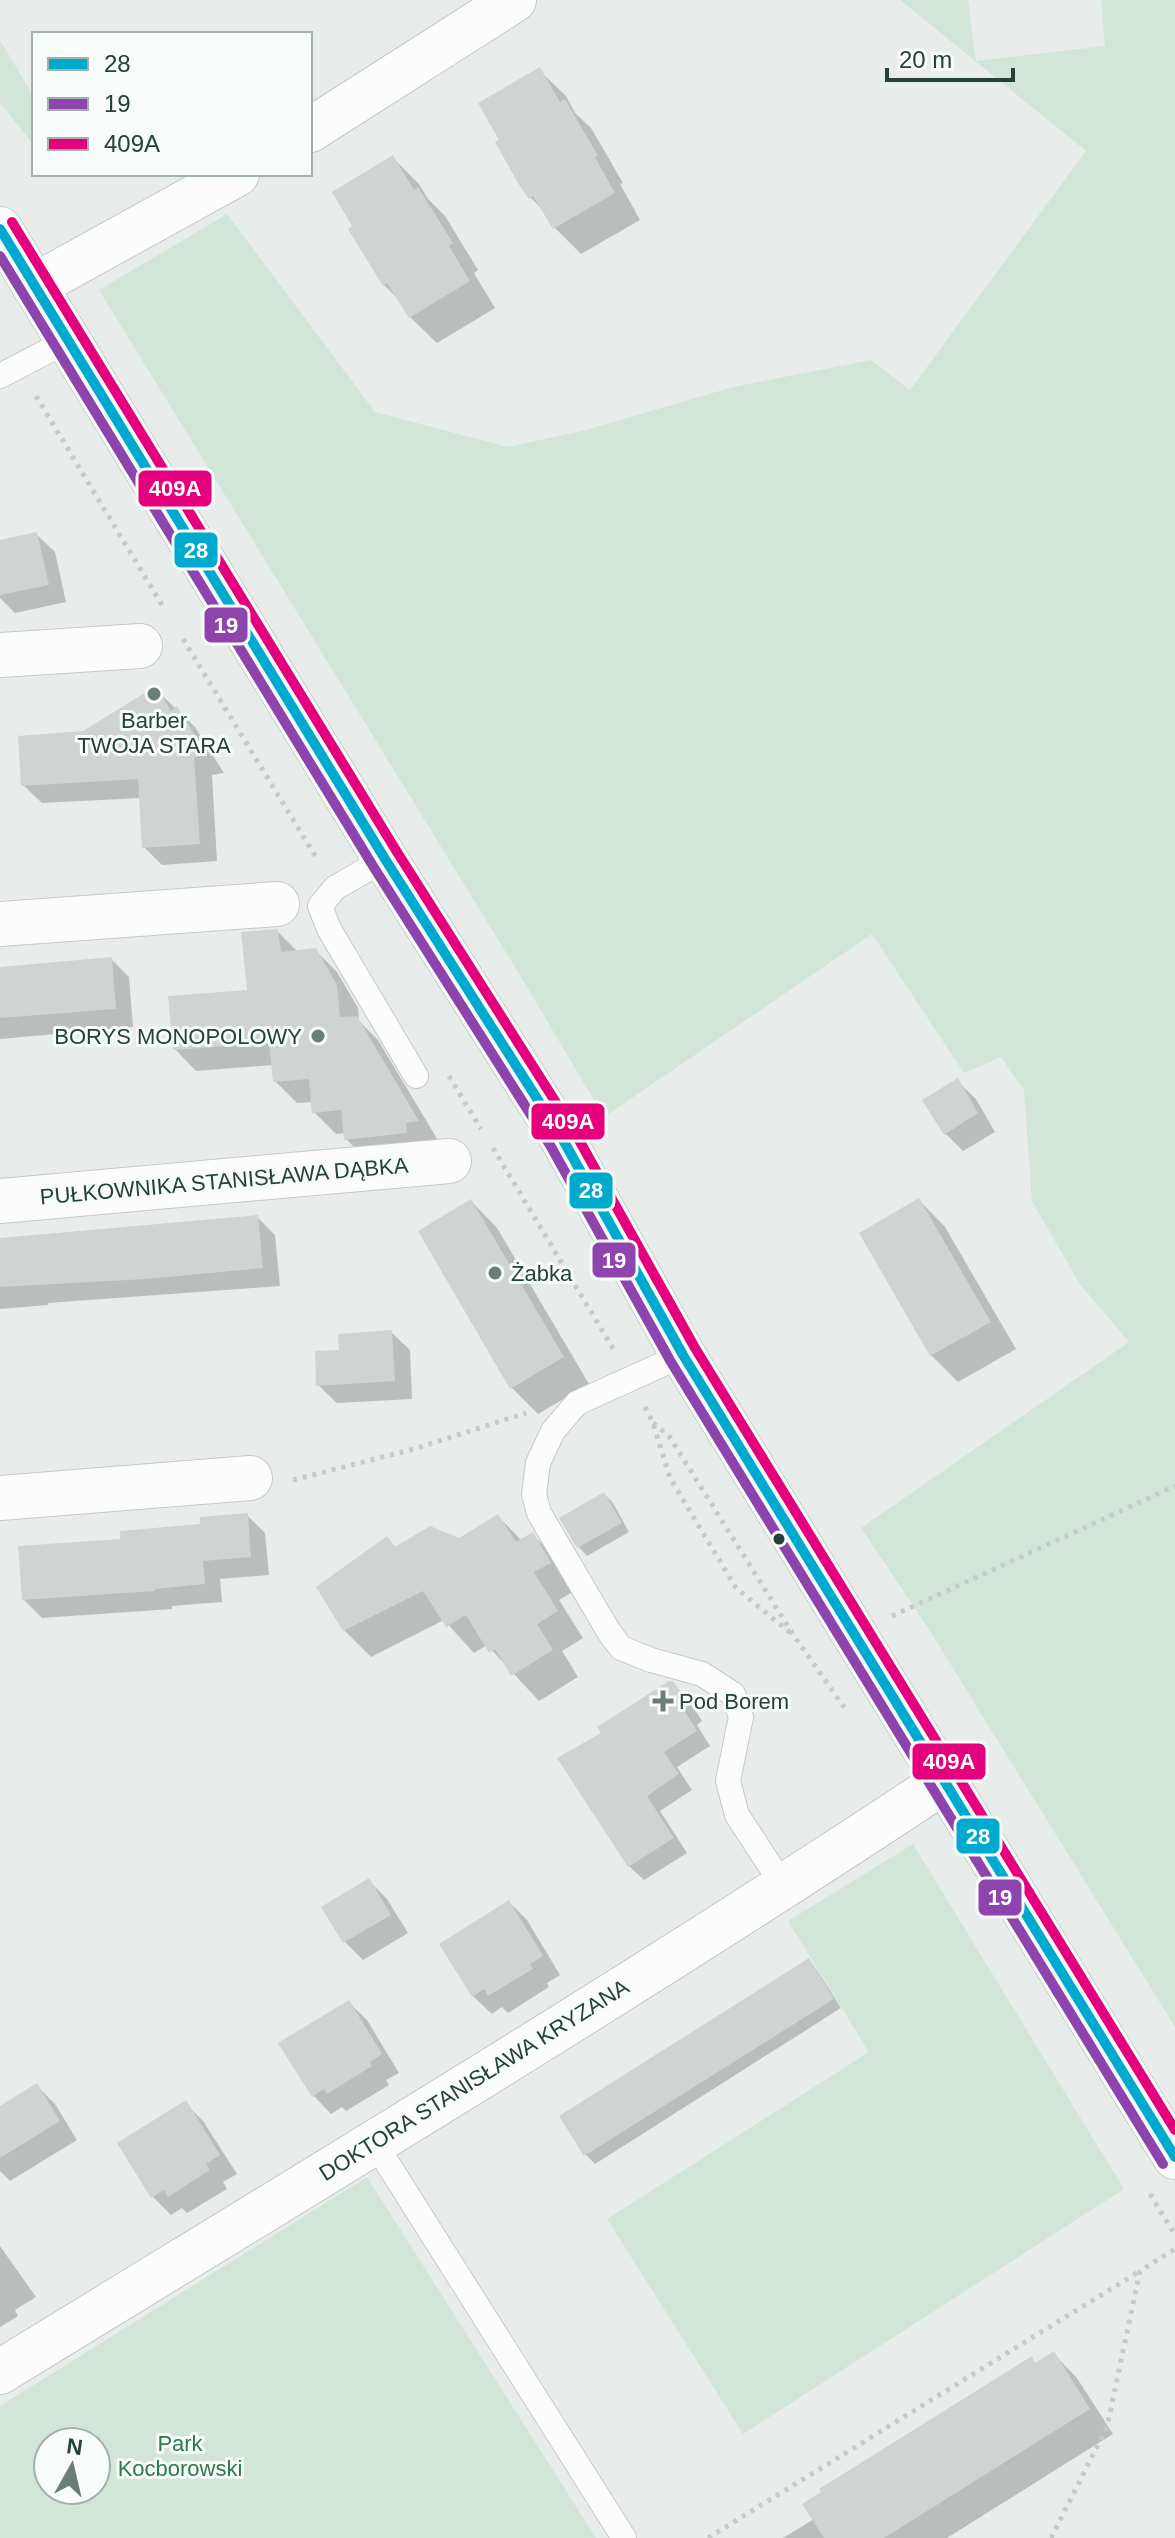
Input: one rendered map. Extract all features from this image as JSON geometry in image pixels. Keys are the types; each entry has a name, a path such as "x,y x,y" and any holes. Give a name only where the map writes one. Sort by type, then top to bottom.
{"street":[{"path":"312,129 514,0"},
{"path":"34,286 233,176"},
{"path":"0,229 385,859 562,1138 683,1355 1175,2157"},
{"path":"0,655 140,646"},
{"path":"0,924 277,904"},
{"name":"PUŁKOWNIKA STANISŁAWA DĄBKA","path":"0,1201 449,1161"},
{"path":"0,1498 250,1478"},
{"name":"DOKTORA STANISŁAWA KRYZANA","path":"0,2372 784,1887 943,1782"}],"lane":[{"path":"0,376 67,341"},
{"path":"385,859 335,888 320,906 329,929 416,1076"},
{"path":"683,1355 577,1403 553,1431 538,1463 534,1494 539,1513 621,1648 702,1674 733,1694 741,1717 728,1781 737,1815 784,1887"},
{"path":"374,2142 624,2538"}],"path":[{"path":"250,1478 273,1484 414,1449 526,1413"},
{"path":"653,1423 669,1436 794,1636 736,1588 670,1478 653,1423"},
{"path":"855,1633 1175,1486"},
{"path":"708,2538 1175,2249"},
{"path":"1051,2538 1107,2427 1140,2271"}],"green space":[{"path":"900,0 968,0 976,61 1105,46 1101,0 1175,0 1175,2027 928,1628 861,1528 1129,1342 1079,1283 1032,1201 1024,1090 1001,1057 964,1073 872,934 604,1117 99,290 227,214 375,412 508,447 586,430 733,387 871,360 910,390 1086,151"},
{"path":"0,40 32,94 32,143 0,103"},
{"path":"913,1844 1124,2189 743,2434 607,2219 869,2052 788,1921"},
{"name":"Park Kocborowski","path":"367,2177 596,2538 0,2538 0,2406"}],"building":[{"path":"540,67 560,102 565,99 615,193 553,229 533,196 529,199 518,183 478,103"},
{"path":"393,155 414,190 418,187 453,243 449,246 470,281 409,318 387,283 383,286 348,229 352,226 332,192"},
{"path":"37,532 49,585 0,595 0,540"},
{"path":"156,686 171,711 177,706 207,755 194,757 200,844 142,848 138,779 21,786 18,736 83,731"},
{"path":"278,929 281,952 316,948 337,985 340,1017 357,1016 419,1121 406,1123 407,1133 344,1140 341,1110 312,1113 309,1079 273,1082 269,1043 173,1050 168,996 247,990 241,932"},
{"path":"112,957 116,1009 0,1018 0,967"},
{"path":"958,1078 978,1113 944,1135 922,1100"},
{"path":"919,1198 991,1322 930,1356 859,1233"},
{"path":"471,1199 564,1357 510,1389 418,1231"},
{"path":"258,1215 263,1268 146,1279 0,1287 0,1238"},
{"path":"392,1330 395,1381 316,1386 315,1351 339,1350 338,1334"},
{"path":"604,1492 622,1523 577,1548 559,1518"},
{"path":"248,1513 251,1557 203,1561 205,1584 155,1591 22,1600 18,1546 120,1539 120,1531 200,1524 200,1517"},
{"path":"498,1514 516,1542 533,1532 551,1563 534,1572 558,1611 537,1624 553,1650 511,1676 495,1649 489,1653 466,1615 446,1627 423,1591 343,1631 316,1587 387,1536 395,1547 430,1526 459,1538"},
{"path":"669,1681 674,1682 689,1706 684,1710 697,1731 664,1752 679,1774 647,1796 674,1838 628,1867 557,1758 601,1733 597,1727"},
{"path":"369,1878 391,1915 343,1943 321,1907"},
{"path":"509,1900 543,1956 530,1964 533,1969 488,1996 484,1989 472,1997 439,1944"},
{"path":"809,1958 834,1999 584,2156 559,2116"},
{"path":"349,2000 382,2054 370,2062 372,2066 327,2094 324,2089 312,2097 278,2043"},
{"path":"37,2083 60,2121 0,2158 0,2106"},
{"path":"186,2100 220,2155 206,2164 210,2170 168,2197 164,2190 151,2198 117,2143"},
{"path":"1054,2351 1090,2409 884,2538 824,2538 802,2504 821,2492 819,2489 1032,2356 1035,2363"}],"transit line":[{"name":"409A","path":"12,222 397,852 574,1131 695,1348 1175,2130"},
{"name":"28","path":"0,229 385,859 562,1138 683,1355 1175,2157"},
{"name":"19","path":"0,256 373,866 550,1145 671,1362 1163,2164"}],"place":[{"name":"Barber TWOJA STARA","path":"154,694"},
{"name":"BORYS MONOPOLOWY","path":"318,1036"},
{"name":"Żabka","path":"495,1273"},
{"name":"Pod Borem","path":"663,1701"}]}
